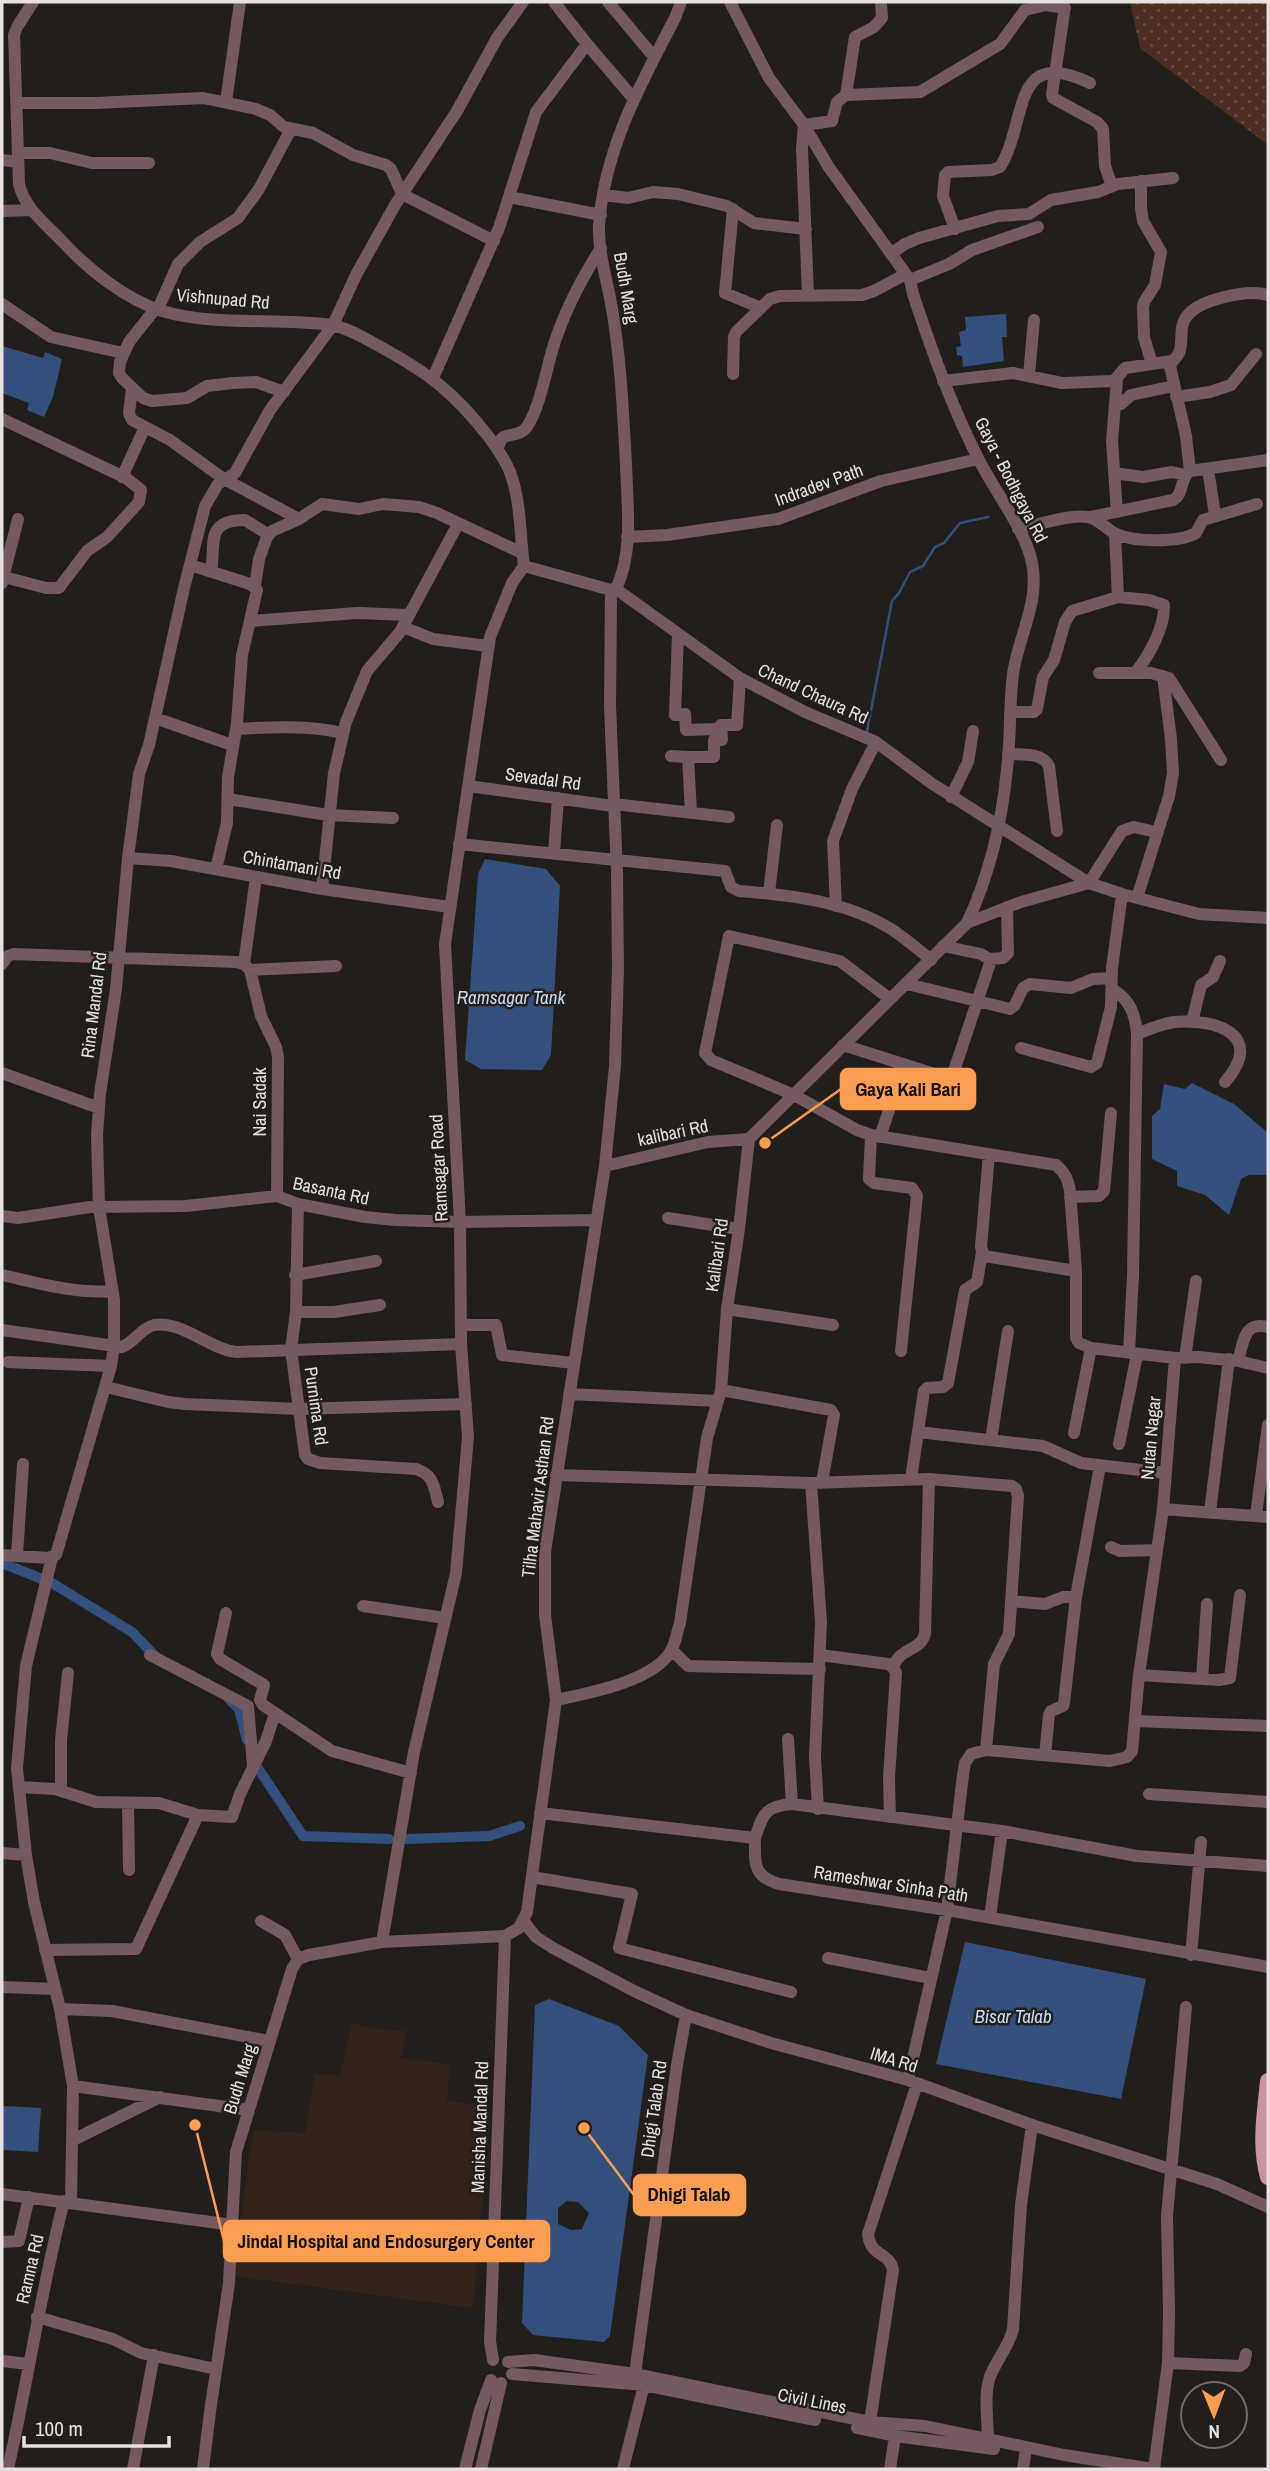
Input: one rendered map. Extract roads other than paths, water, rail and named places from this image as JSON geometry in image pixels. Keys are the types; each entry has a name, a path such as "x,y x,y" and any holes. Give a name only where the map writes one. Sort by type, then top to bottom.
{"main road":[{"path":"1268,2081 1262,2137 1263,2158 1268,2177"}],"street":[{"name":"Vishnupad Rd","path":"33,2 17,27 8,34 16,67 21,192 32,210 80,259 101,276 157,309 186,316 333,326 370,341 433,378 466,409 497,449 513,481 523,560"},
{"path":"226,102 240,2"},
{"name":"Rina Mandal Rd","path":"26,1855 16,1768 26,1666 52,1557 61,1538 67,1510 106,1387 114,1345 112,1291 99,1207 97,1135 116,989 128,858 139,774 155,718 190,565 212,491 235,473 261,425 333,326 356,275 402,194 457,111 497,38 523,2"},
{"path":"554,2 633,97"},
{"path":"608,2 654,57"},
{"name":"Budh Marg","path":"616,859 610,706 614,589 624,567 627,537 621,382 614,317 601,248 601,215 619,135 633,97 681,2"},
{"name":"Gaya - Bodhgaya Rd","path":"730,2 769,78 804,125 828,166 892,253 907,278 943,382 978,459 1030,555 1035,585 1029,620 1013,673 1009,754 998,825"},
{"path":"846,95 855,37 878,23 883,14 881,2"},
{"path":"808,295 802,149 804,125 832,121 837,102 846,95 920,92 1000,44 1025,10 1039,6 1064,5 1053,98 1097,122 1104,129 1105,166 1111,186"},
{"path":"433,378 494,241 536,112 587,44"},
{"path":"2,68 16,67"},
{"path":"954,229 943,197 945,175 948,172 992,170 1000,167 1026,93 1040,75 1055,72 1090,83"},
{"path":"18,103 95,103 191,98 226,102 263,111 290,129 313,133 353,155 386,165 391,169 402,194 494,241"},
{"path":"284,391 256,382 233,383 207,386 187,398 152,401 143,398 119,373 123,353 157,309 178,264 200,242 238,218 259,188 290,129"},
{"path":"2,160 50,153 92,163 149,163"},
{"path":"892,253 913,240 998,216 1030,214 1051,200 1098,192 1111,186 1173,178"},
{"path":"1141,181 1143,221 1161,253 1155,285 1143,302 1144,337 1152,364"},
{"path":"604,195 628,198 663,192 716,202 754,223 806,229"},
{"path":"509,197 601,215"},
{"path":"733,209 725,293 761,308"},
{"path":"2,211 32,210"},
{"path":"733,374 734,338 741,326 774,297 868,294 949,264 972,250 1038,227"},
{"path":"497,449 502,438 519,434 528,425 547,377 551,352 567,309 579,282 601,248"},
{"path":"1018,529 1173,500 1181,494 1188,473 1185,436 1170,366 1180,351 1182,323 1190,312 1232,295 1268,295"},
{"path":"2,304 51,337 123,353"},
{"path":"1029,375 1034,320"},
{"path":"1115,405 1121,404 1131,395 1175,391 1210,392 1231,385 1256,354"},
{"path":"1117,512 1112,441 1117,380 1125,368 1172,361"},
{"path":"943,382 1013,373 1062,383 1117,380"},
{"path":"132,388 130,417 170,440 224,480 299,519"},
{"path":"2,418 141,489 139,502 107,537 88,551 63,585 54,589 2,581 18,519"},
{"path":"122,477 145,427"},
{"name":"Indradev Path","path":"627,537 675,534 778,519 881,481 978,459"},
{"path":"1114,473 1143,477 1172,472 1188,473 1268,460"},
{"path":"1208,469 1214,515"},
{"path":"216,869 226,832 228,777 236,729 242,655 257,594 255,586 259,559 269,535 321,504 359,509 383,504 427,509 523,560 614,589"},
{"path":"1090,517 1115,533 1138,539 1176,540 1196,533 1200,522 1214,515 1257,504"},
{"path":"211,571 214,536 225,524 244,520 269,535"},
{"path":"322,889 328,815 342,733 367,671 396,639 458,524"},
{"path":"1115,533 1118,597"},
{"name":"Ramsagar Road","path":"411,1773 459,1549 468,1437 461,1344 460,1222 445,944 488,646 495,621 523,560"},
{"path":"190,565 255,586"},
{"name":"Chand Chaura Rd","path":"614,589 740,678 805,712 876,742 951,797 998,825"},
{"path":"1010,712 1034,712 1037,709 1043,677 1054,660 1065,622 1072,611 1118,597 1160,603 1164,609 1153,643 1135,673"},
{"path":"250,621 357,612 406,621 433,639 488,646"},
{"path":"678,635 675,715 685,714 686,730 718,729 721,725 737,725 740,678"},
{"path":"1099,673 1163,676 1173,682 1221,760"},
{"path":"1137,898 1169,796 1173,773 1163,676"},
{"path":"155,718 232,745"},
{"path":"671,757 720,757 714,740 722,740 721,725"},
{"path":"236,729 277,727 326,729 342,733"},
{"path":"951,797 968,762 973,731"},
{"path":"836,906 833,841 852,789 876,742"},
{"path":"1009,754 1046,759 1057,831"},
{"path":"688,757 691,813"},
{"name":"Sevadal Rd","path":"468,786 729,817"},
{"path":"554,853 558,798"},
{"path":"228,799 328,815 393,818"},
{"path":"769,893 778,825"},
{"path":"748,1139 967,923 978,898 998,825 1088,883 1199,914 1268,918"},
{"path":"967,923 1007,907 1088,883 1122,831 1134,827 1156,832"},
{"path":"459,844 720,870 728,874 731,887 735,889 836,906 890,929 930,960"},
{"name":"Chintamani Rd","path":"128,858 216,869 322,889 449,906"},
{"name":"Tilha Mahavir Asthan Rd","path":"524,1922 556,1700 543,1584 545,1552 605,1166 615,1054 618,977 616,859"},
{"name":"Nai Sadak","path":"257,877 247,967 261,1016 278,1057 277,1196"},
{"path":"1021,1048 1095,1066 1111,1007 1122,894"},
{"path":"943,947 981,954 989,959 1003,958 1008,953 1007,907"},
{"path":"890,999 840,961 729,936 705,1053 711,1060 794,1095 857,1130 875,1136 1056,1165 1068,1179 1076,1271 1076,1338 1079,1343 1091,1348 1133,1354 1234,1360 1268,1368"},
{"path":"2,964 13,954 236,962 247,967 336,966"},
{"path":"843,1045 944,1077 953,1074 979,1002 989,969 989,959"},
{"path":"1192,1021 1201,985 1213,977 1220,961"},
{"path":"906,984 1010,1009 1015,1005 1023,988 1030,984 1063,988 1093,979 1112,984 1132,1010 1138,1034 1133,1354 1119,1444"},
{"path":"1138,1034 1165,1024 1192,1021 1221,1027 1238,1040 1242,1052 1225,1082"},
{"path":"901,1351 917,1196 912,1188 874,1183 869,1179 875,1136 904,1065"},
{"path":"3,1077 99,1108"},
{"path":"1070,1197 1099,1196 1104,1191 1111,1114"},
{"name":"kalibari Rd","path":"605,1166 708,1142 748,1139"},
{"name":"Kalibari Rd","path":"672,1650 680,1623 707,1438 719,1395 748,1139"},
{"path":"911,1479 924,1391 928,1388 943,1387 948,1383 965,1290 977,1282 982,1252 989,1154"},
{"name":"Basanta Rd","path":"2,1216 18,1219 99,1207 186,1206 277,1196 298,1204 365,1217 460,1222 596,1220"},
{"name":"Purnima Rd","path":"298,1204 296,1312 291,1349 305,1455 308,1460 320,1463 427,1472 433,1481 438,1502"},
{"path":"668,1218 739,1229"},
{"path":"982,1252 990,1258 1076,1271"},
{"path":"295,1275 376,1261"},
{"path":"2,1275 77,1291 112,1291"},
{"name":"Nutan Nagar","path":"986,1750 1110,1761 1127,1757 1132,1751 1139,1675 1163,1510 1165,1473 1180,1358 1196,1281"},
{"path":"296,1312 334,1312 380,1306"},
{"path":"727,1309 833,1325"},
{"path":"2,1330 125,1346 148,1327 160,1325 187,1332 231,1352 461,1344"},
{"path":"461,1325 496,1325 502,1355 573,1363"},
{"path":"1210,1511 1234,1360 1252,1326 1268,1327"},
{"path":"990,1440 1008,1331"},
{"path":"1074,1433 1091,1348"},
{"path":"8,1362 111,1366"},
{"path":"106,1387 168,1402 299,1409 466,1404"},
{"path":"569,1395 719,1395 831,1410 834,1415 816,1482 821,1622 815,1757 818,1808"},
{"path":"1163,1510 1262,1516 1268,1425"},
{"path":"918,1432 1043,1446 1053,1448 1068,1459 1080,1463 1165,1473"},
{"path":"18,1555 23,1464"},
{"path":"1045,1755 1049,1715 1051,1710 1063,1706 1064,1703 1076,1597 1100,1465"},
{"path":"556,1475 816,1482 929,1479 1004,1484 1016,1489 1011,1601 1006,1643 994,1664 986,1750 971,1754 965,1763 947,1910 930,1978 912,2082 868,2234 872,2250 889,2260 893,2270 870,2422"},
{"path":"890,1817 890,1757 896,1681 893,1667 900,1655 921,1643 925,1633 929,1479"},
{"path":"1111,1547 1119,1551 1157,1550"},
{"path":"2,1555 52,1557"},
{"path":"1139,1675 1230,1678 1240,1595"},
{"path":"1011,1601 1045,1604 1063,1597 1076,1597"},
{"path":"1202,1679 1207,1604"},
{"path":"363,1606 445,1618"},
{"path":"226,1613 217,1649 218,1656 264,1685 261,1702 332,1751 411,1773 382,1942"},
{"path":"556,1700 589,1693 648,1674 672,1650 688,1666 820,1669"},
{"path":"150,1655 248,1706 253,1767"},
{"path":"820,1655 888,1664 893,1667"},
{"path":"61,1790 61,1740 68,1673"},
{"path":"19,1787 61,1790 96,1802 159,1803 198,1815 232,1818 266,1741 275,1713"},
{"path":"1135,1721 1268,1726"},
{"path":"788,1740 792,1804"},
{"path":"1149,1794 1268,1802"},
{"path":"128,1803 129,1870"},
{"path":"540,1813 755,1838 762,1816 768,1810 792,1804 1002,1831 1137,1856 1268,1866"},
{"path":"45,1950 136,1949 198,1815"},
{"path":"990,1917 1002,1831"},
{"name":"Rameshwar Sinha Path","path":"755,1838 755,1865 760,1876 768,1881 990,1917 1268,1967"},
{"path":"1191,1955 1201,1842"},
{"path":"2,1853 26,1855"},
{"name":"Ramna Rd","path":"11,2469 37,2317 67,2201 73,2140 73,2086 60,2009 26,1855"},
{"path":"532,1877 632,1894 619,1948 791,1992"},
{"path":"261,1921 285,1935 298,1958 382,1942 505,1936 524,1922"},
{"name":"IMA Rd","path":"524,1922 536,1937 553,1948 686,2015 771,2043 912,2082 1032,2125 1217,2183 1268,2207"},
{"name":"Manisha Mandal Rd","path":"493,2360 490,2342 505,1936"},
{"name":"Budh Marg","path":"203,2469 229,2283 236,2152 292,1969 298,1958"},
{"path":"828,1958 930,1978"},
{"path":"2,1987 55,1989"},
{"path":"510,2368 534,2360 635,2374 870,2422 925,2426 1153,2469 1168,2363 1167,2216 1186,2007"},
{"path":"60,2009 112,2011 270,2041"},
{"name":"Dhigi Talab Rd","path":"635,2374 686,2015"},
{"path":"73,2086 248,2110"},
{"path":"73,2140 161,2097"},
{"path":"988,2440 988,2384 995,2365 1010,2342 1013,2329 1021,2205 1032,2125"},
{"path":"2,2194 233,2225"},
{"path":"2,2242 19,2242 29,2197"},
{"path":"37,2317 113,2339 141,2353 216,2368"},
{"path":"1168,2363 1235,2366 1244,2363 1246,2354"},
{"path":"133,2469 154,2355"},
{"path":"481,2469 496,2382 487,2371 493,2360 501,2359 510,2368"},
{"path":"2,2361 29,2364"},
{"path":"496,2382 508,2380 510,2368"},
{"name":"Civil Lines","path":"510,2368 643,2385 895,2436 988,2448 1105,2469"},
{"path":"466,2469 480,2410 496,2382"},
{"path":"622,2469 643,2385"},
{"path":"890,2469 895,2436"},
{"path":"1023,2469 1025,2455"}],"water":[{"path":"1006,314 1007,337 1002,337 1004,361 963,367 962,356 957,355 956,347 961,346 959,332 966,330 965,317"},
{"path":"2,346 43,358 45,352 62,359 53,397 44,417 27,410 29,403 2,393"},
{"name":"Ramsagar Tank","path":"485,859 546,869 560,886 551,1055 542,1070 481,1069 465,1060 478,874"},
{"path":"1192,1083 1234,1104 1268,1133 1268,1175 1249,1175 1241,1179 1229,1215 1205,1195 1177,1186 1177,1171 1152,1159 1152,1116 1160,1109 1164,1084 1185,1089"},
{"name":"Bisar Talab","path":"965,1942 1146,1979 1121,2099 936,2064"},
{"path":"549,1999 619,2026 648,2055 610,2336 604,2342 533,2335 522,2323 535,2005","holes":["567,2201 578,2202 589,2213 582,2229 571,2230 558,2224 558,2208"]},
{"path":"2,2106 41,2108 38,2152 2,2150"}],"waterway":[{"path":"867,731 892,601 910,572 923,566 935,547 944,543 960,523 988,517"},
{"path":"2,1563 52,1583 132,1632 157,1658"},
{"path":"228,1698 239,1709 247,1740"},
{"path":"252,1759 303,1836 389,1839"},
{"path":"407,1839 489,1836 520,1826"}],"place":[{"name":"Gaya Kali Bari","path":"765,1143"},
{"name":"Jindal Hospital and Endosurgery Center","path":"195,2125"},
{"name":"Dhigi Talab","path":"584,2128"}]}
